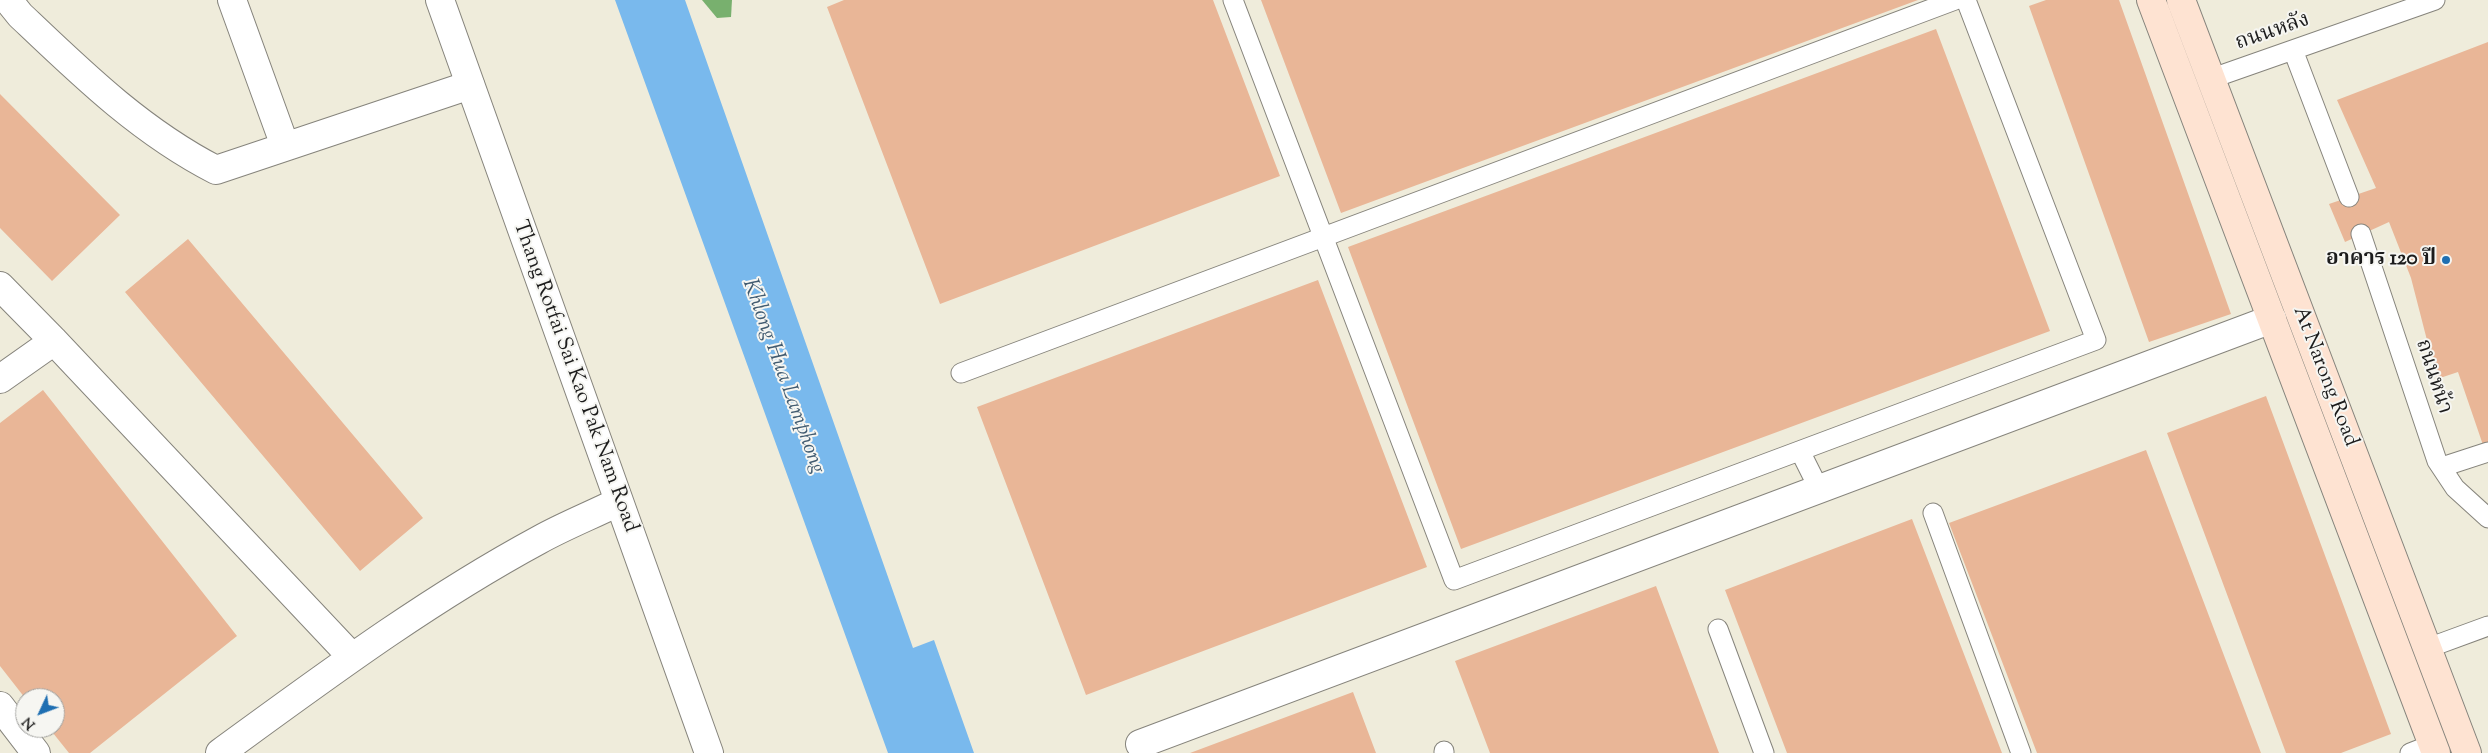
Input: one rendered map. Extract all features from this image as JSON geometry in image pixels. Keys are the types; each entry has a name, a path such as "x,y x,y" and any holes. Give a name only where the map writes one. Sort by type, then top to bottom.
{"main road":[{"name":"At Narong Road","path":"2151,0 2272,319 2426,750"},
{"name":"At Narong Road","path":"2181,0 2467,753"}],"street":[{"path":"8,0 20,15 114,103 191,157 216,170 470,86"},
{"path":"232,0 285,146"},
{"name":"Thang Rotfai Sai Kao Pak Nam Road","path":"440,0 709,753"},
{"path":"0,286 352,656"},
{"path":"1140,744 2272,319"},
{"path":"0,379 54,341"},
{"path":"220,753 352,656 539,539 618,502"},
{"path":"0,706 36,753"}],"lane":[{"path":"1233,0 1454,580 2096,340 1966,0"},
{"path":"961,373 1954,0"},
{"name":"ถนนหลัง","path":"2210,79 2436,0"},
{"path":"2292,50 2349,197"},
{"name":"ถนนหน้า","path":"2361,234 2436,461 2455,488 2488,518"},
{"path":"1800,450 1818,489"},
{"path":"2442,467 2488,452"},
{"path":"1933,513 2021,753"},
{"path":"2428,648 2488,626"},
{"path":"1718,629 1764,753"}],"green space":[{"path":"702,0 732,0 731,17 717,18"}],"water":[{"name":"Khlong Hua Lamphong","path":"615,0 685,0 913,648 934,640 974,753 888,753"}],"building":[{"path":"844,0 1213,0 1280,176 940,304 827,7"},
{"path":"1261,0 1918,0 1341,213"},
{"path":"2046,0 2119,0 2231,314 2149,342 2029,6"},
{"path":"1936,29 2050,331 1461,549 1348,247"},
{"name":"อาคาร 120 ปี","path":"2488,42 2488,443 2483,445 2458,372 2437,379 2411,278 2389,222 2345,242 2329,204 2376,188 2337,100"},
{"path":"0,94 120,215 52,281 0,228"},
{"path":"188,239 423,518 360,571 125,292"},
{"path":"1318,280 1427,567 1086,695 977,407"},
{"path":"43,390 237,636 90,753 69,753 57,738 65,738 65,688 17,688 0,666 0,423"},
{"path":"2266,396 2391,734 2341,753 2286,753 2167,433"},
{"path":"2146,450 2261,753 2037,753 1949,523"},
{"path":"1912,519 2002,753 1787,753 1725,590"},
{"path":"1656,586 1719,753 1490,753 1455,661"},
{"path":"1353,692 1376,753 1190,753"}],"place":[{"name":"อาคาร 120 ปี","path":"2446,260"}]}
